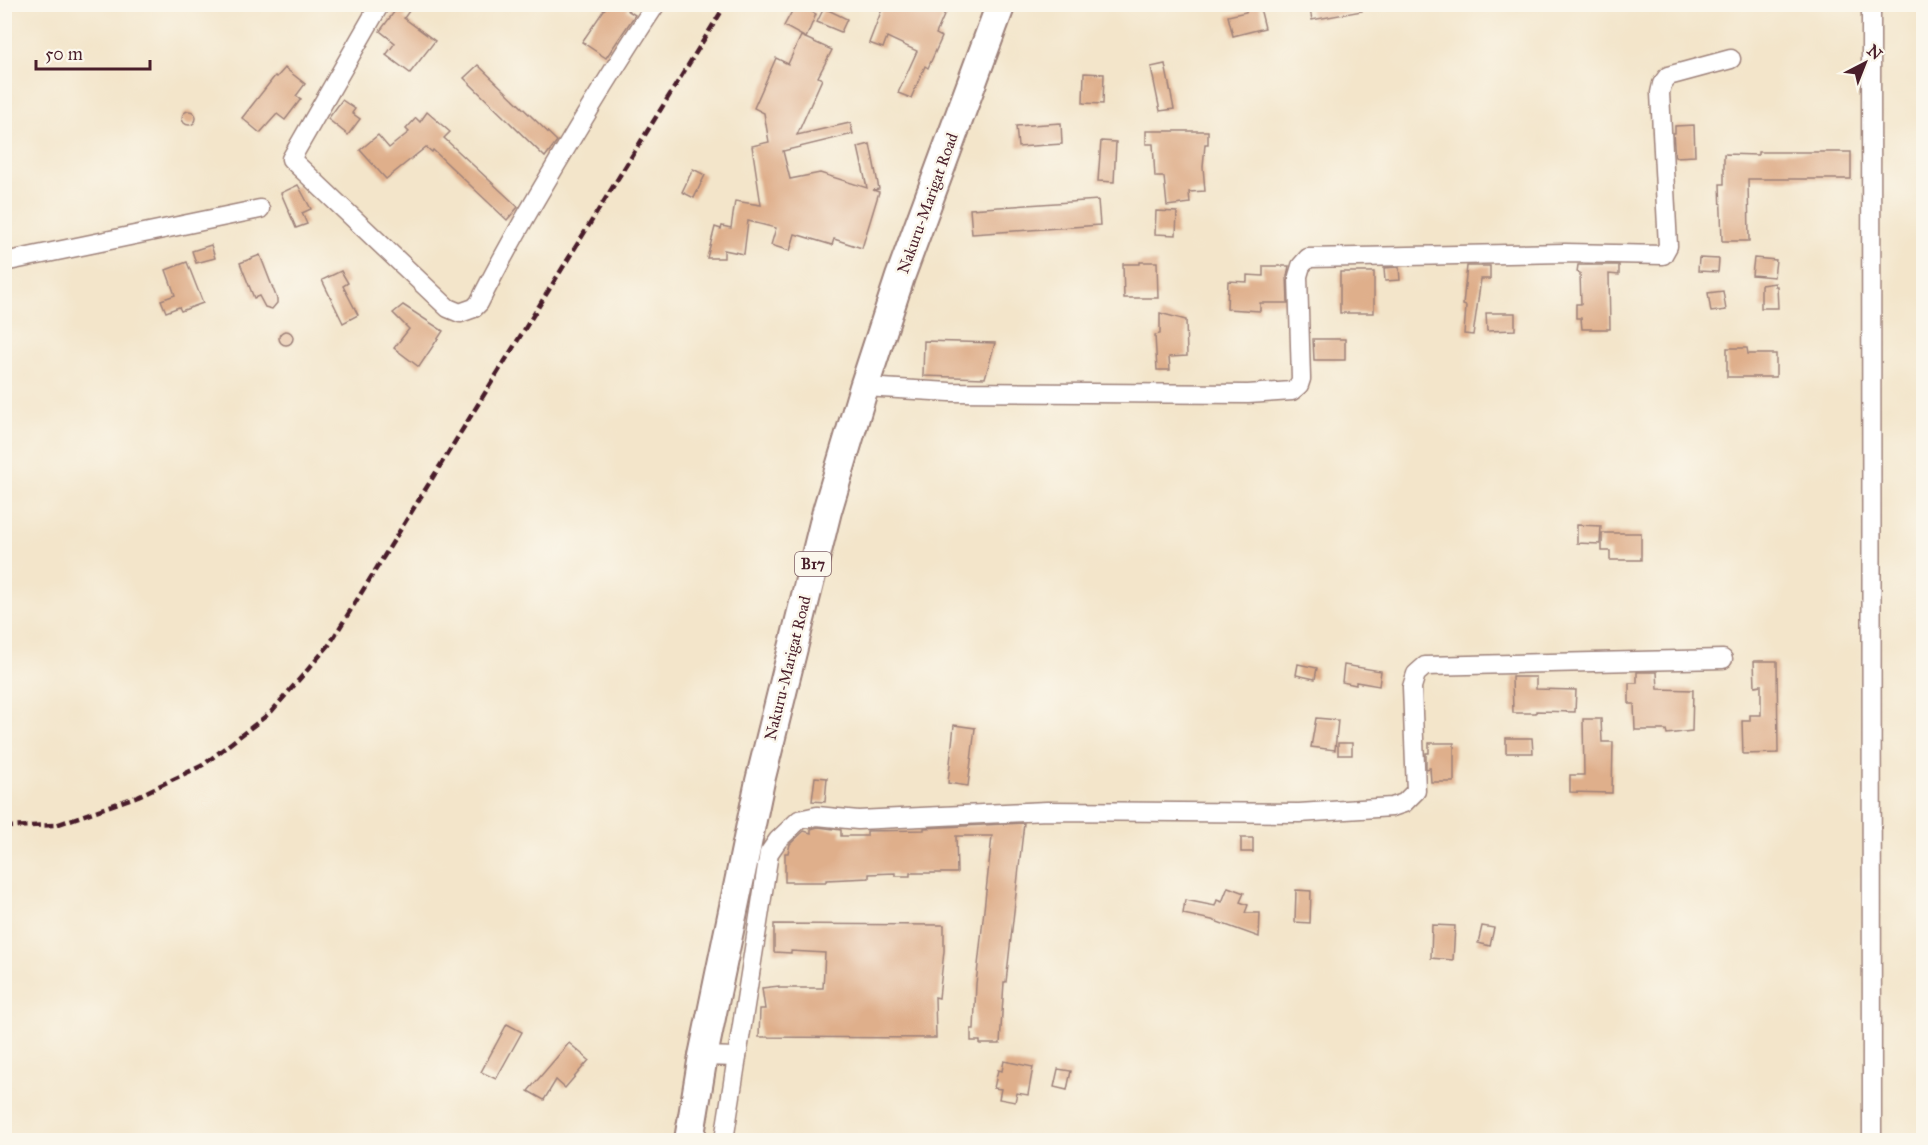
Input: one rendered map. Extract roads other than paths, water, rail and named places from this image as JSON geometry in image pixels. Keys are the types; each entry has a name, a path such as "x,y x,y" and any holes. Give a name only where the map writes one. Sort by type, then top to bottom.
{"main road":[{"name":"Nakuru-Marigat Road","path":"689,1140 762,770 827,511 900,277 1001,4"}],"street":[{"path":"381,4 291,159 448,308 460,314 474,308 479,303 505,251 571,139 620,58 657,4"},
{"path":"1871,4 1872,1140"},
{"path":"864,387 950,392 1248,394 1292,391 1299,385 1301,379 1298,276 1301,266 1308,258 1565,253 1663,255 1668,246 1660,93 1662,84 1668,76 1731,59"},
{"path":"4,262 260,209"},
{"path":"724,1140 769,853 778,840 799,820 817,816 858,820 1047,811 1299,813 1392,807 1404,803 1416,791 1412,687 1416,674 1425,666 1723,659"},
{"path":"704,1056 737,1057"}],"railway":[{"path":"4,827 56,825 138,796 203,765 271,712 329,645 726,4"}]}
